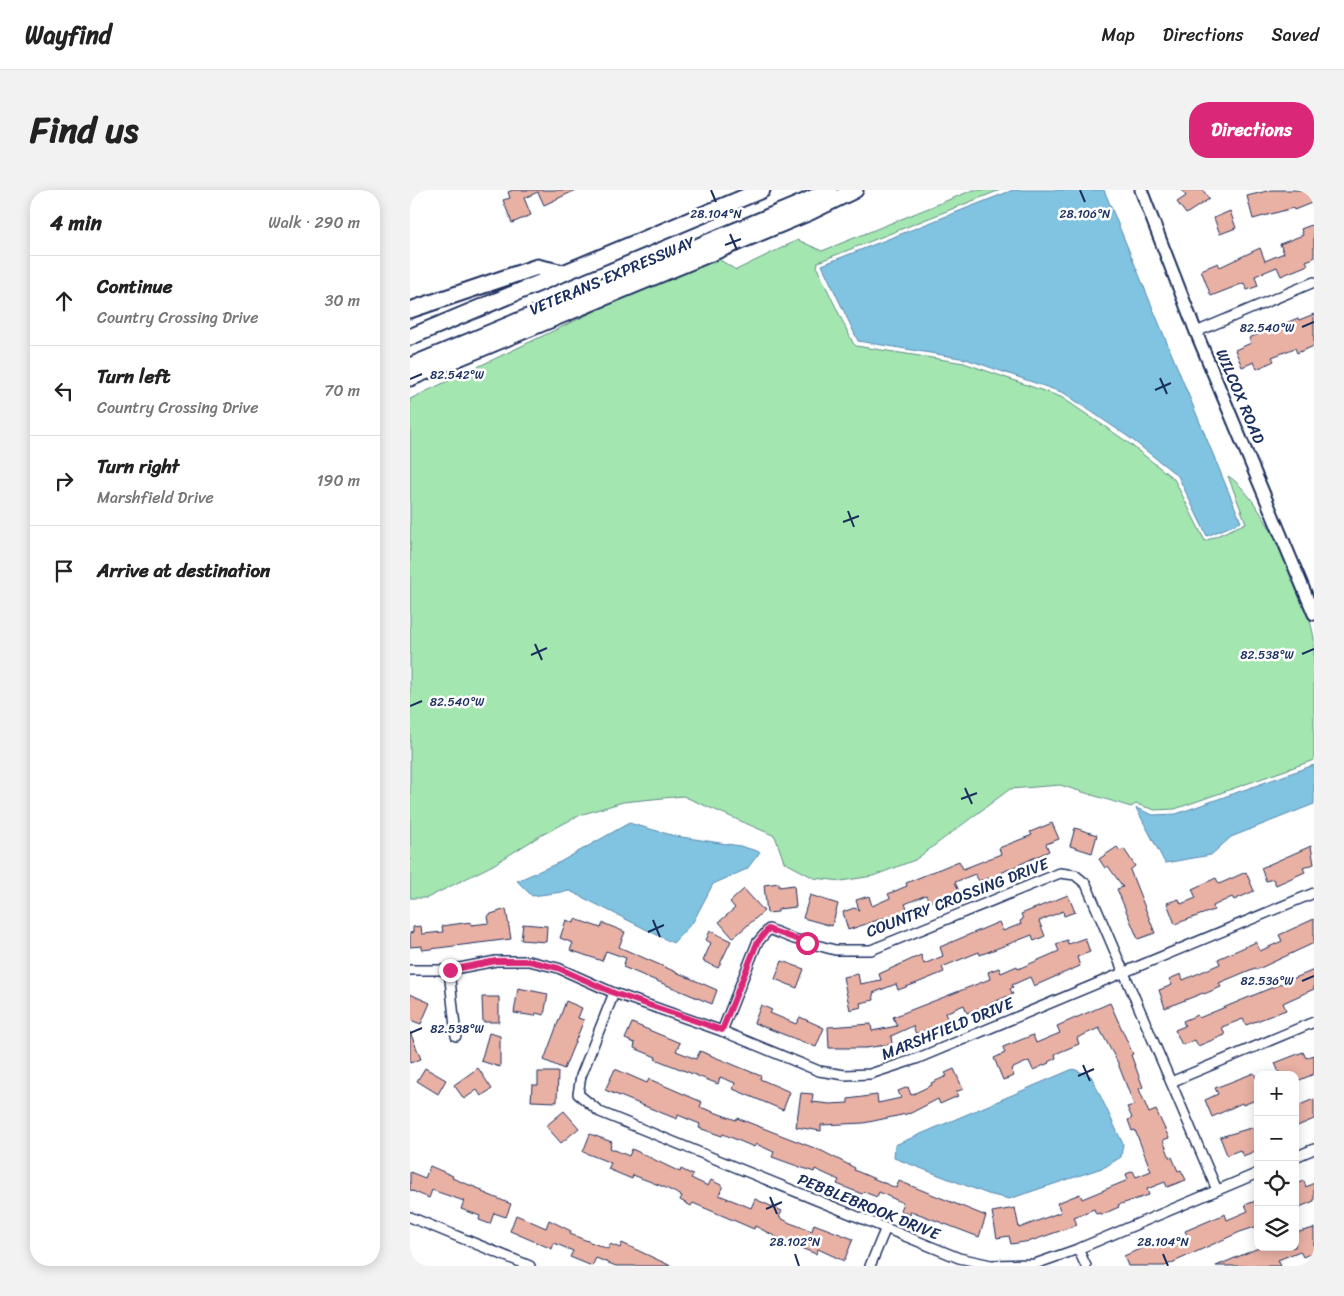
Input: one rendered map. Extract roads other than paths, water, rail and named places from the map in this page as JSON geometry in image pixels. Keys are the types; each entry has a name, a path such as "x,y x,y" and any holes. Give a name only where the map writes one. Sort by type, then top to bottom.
{"highway":[{"name":"VETERANS EXPRESSWAY","path":"410,337 762,190"},
{"path":"410,366 793,207 829,190"},
{"name":"VETERANS EXPRESSWAY","path":"410,378 810,212 854,190"},
{"path":"410,310 537,267 564,273"}],"street":[{"name":"WILCOX ROAD","path":"1141,190 1196,332 1314,614"},
{"path":"1196,332 1314,282"},
{"name":"COUNTRY CROSSING DRIVE","path":"722,1030 757,943 768,929 794,939 835,950 871,950 1060,873 1075,875 1086,884 1217,1190"},
{"name":"MARSHFIELD DRIVE","path":"410,970 450,970 496,961 529,961 558,968 614,993 722,1030 819,1071 845,1075 870,1074 916,1059 1314,893"},
{"path":"450,970 456,1036"},
{"name":"PEBBLEBROOK DRIVE","path":"614,993 581,1076 578,1094 600,1112 885,1230 959,1258 990,1265 1035,1264 1078,1249 1254,1175"},
{"path":"1171,1082 1314,1022"},
{"path":"1299,1155 1314,1149"},
{"path":"410,1217 530,1266"},
{"path":"870,1266 885,1230"},
{"path":"1078,1249 1086,1266"}],"water":[{"path":"1013,190 1104,190 1241,522 1207,536 1178,476 1130,438 1064,393 966,359 858,341 822,265"},
{"path":"1314,765 1314,804 1231,837 1211,855 1165,863 1136,808 1153,815 1176,814"},
{"path":"629,823 675,836 740,846 760,852 747,869 713,884 693,922 673,943 570,891 532,896 517,881 560,862"},
{"path":"1073,1069 1091,1076 1123,1144 1121,1157 1105,1167 1009,1199 988,1194 894,1158 895,1145"}]}
